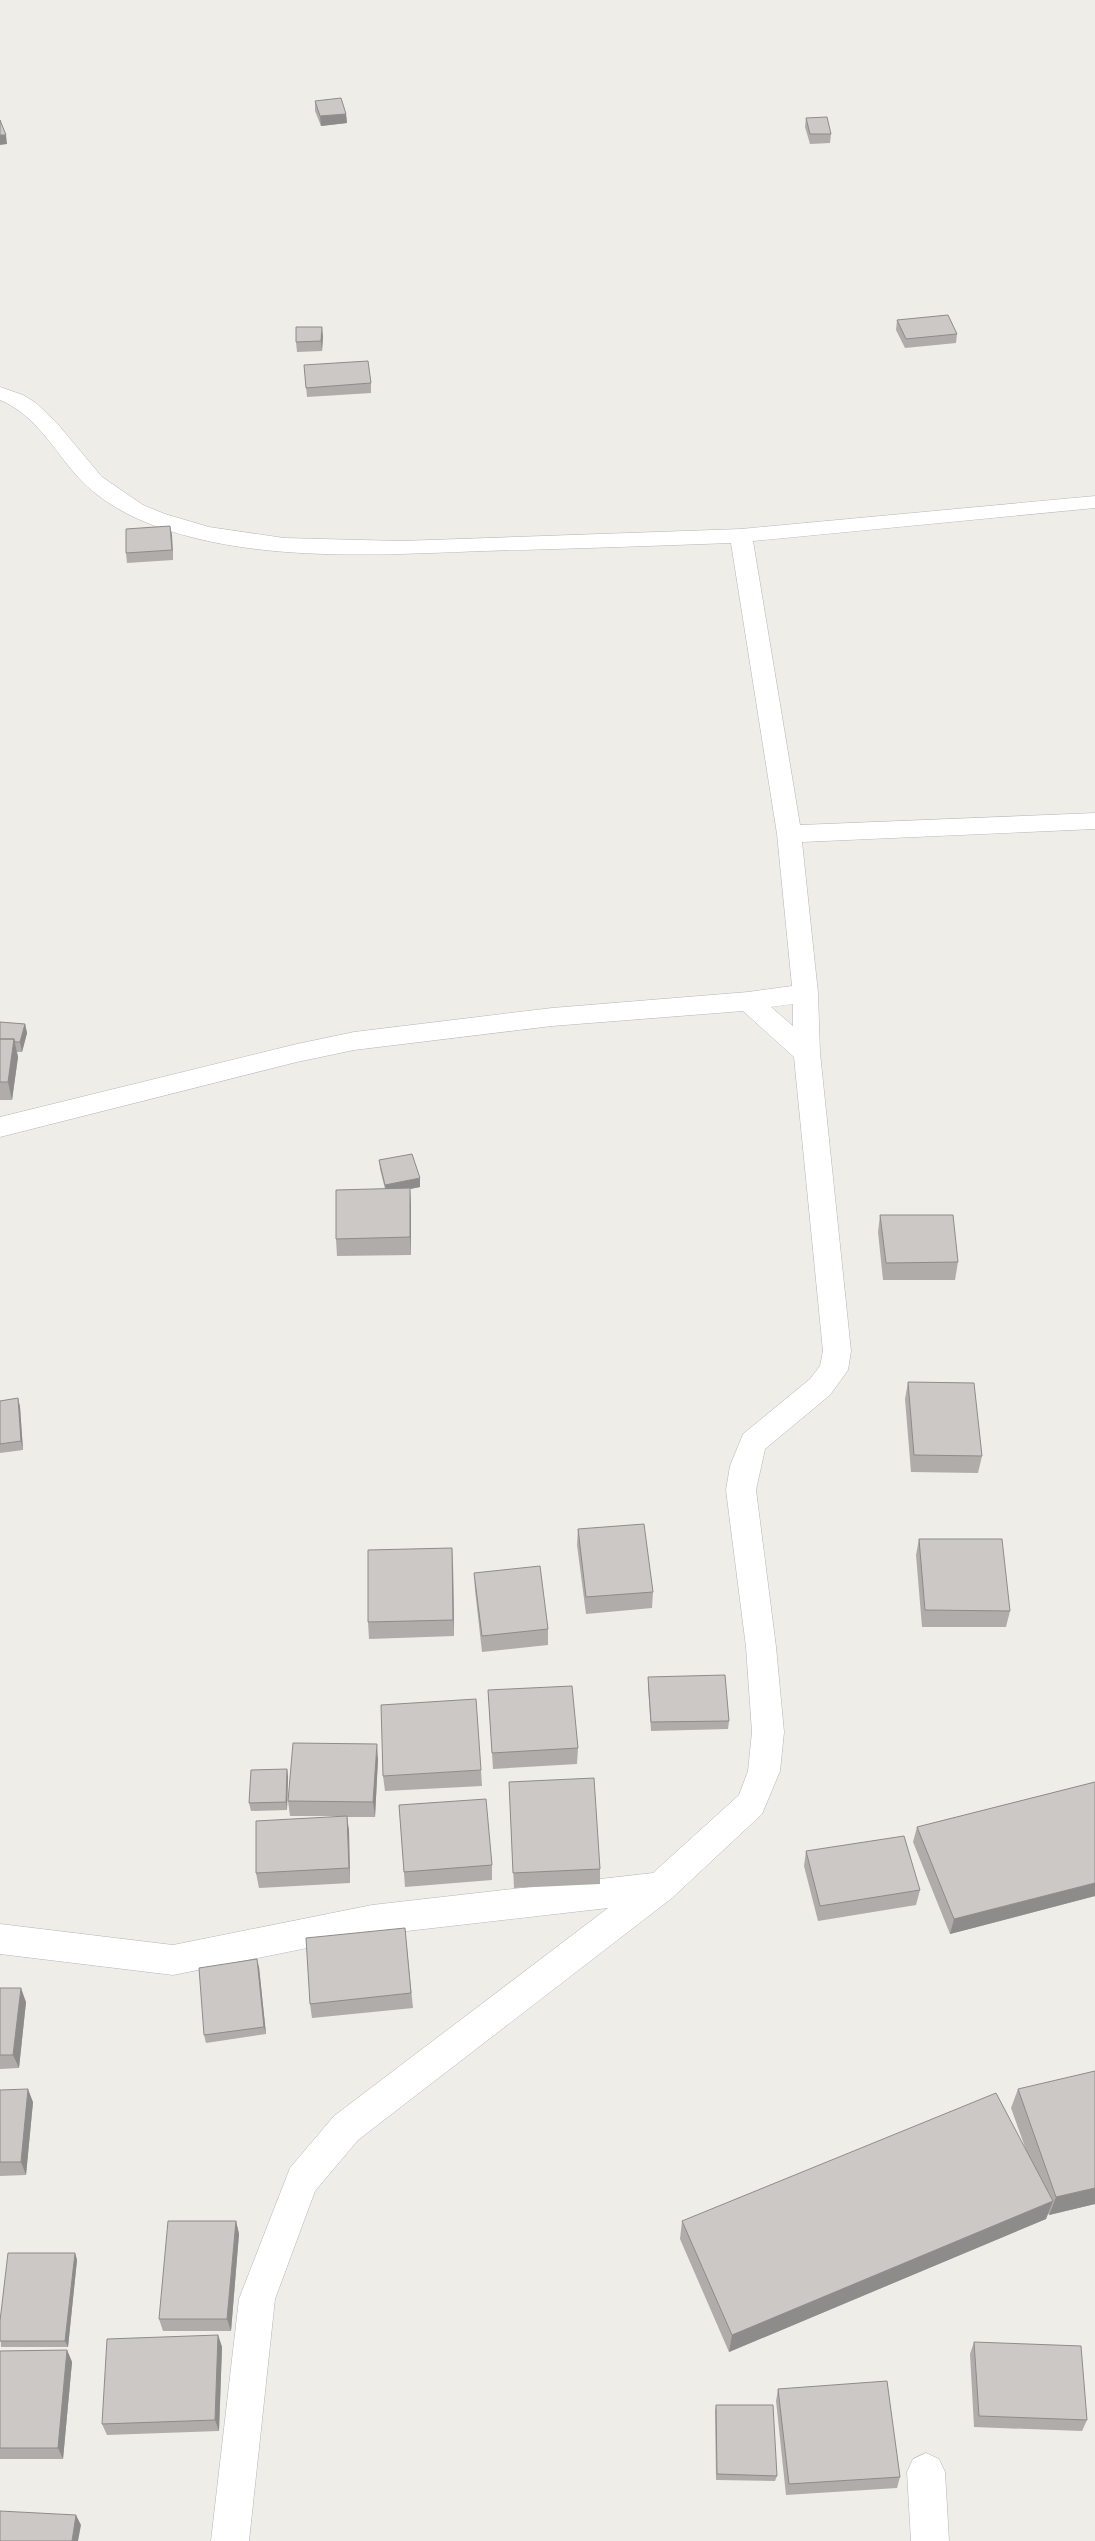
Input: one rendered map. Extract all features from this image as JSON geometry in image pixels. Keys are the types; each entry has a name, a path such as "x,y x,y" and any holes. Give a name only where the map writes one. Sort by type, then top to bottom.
{"street":[{"path":"0,394 13,397 37,414 56,433 85,472 116,500 169,523 240,539 312,546 407,547 741,536 1095,502"},
{"path":"230,2541 257,2299 302,2180 346,2128 661,1887 751,1804 764,1772 768,1732 761,1648 741,1490 753,1442 820,1387 834,1370 837,1351 807,1052 805,993 789,834 741,536"},
{"path":"789,834 1095,821"},
{"path":"0,1127 297,1052 354,1041 552,1017 748,1001 805,993"},
{"path":"748,1001 807,1052"},
{"path":"0,1939 173,1960 372,1920 661,1887"},
{"path":"926,2472 930,2541"}],"building":[{"path":"341,98 346,114 320,116 315,101"},
{"path":"827,117 831,134 810,134 806,118"},
{"path":"0,120 6,135 0,135"},
{"path":"948,315 957,334 906,339 897,320"},
{"path":"296,327 322,327 321,341 296,342"},
{"path":"368,361 371,383 306,388 304,365"},
{"path":"170,526 172,550 126,553 126,529"},
{"path":"0,1022 25,1024 20,1042 15,1042 14,1039 0,1039"},
{"path":"0,1039 14,1039 8,1082 0,1082"},
{"path":"412,1154 420,1178 385,1185 379,1160"},
{"path":"410,1188 410,1237 336,1239 336,1190"},
{"path":"880,1215 953,1215 958,1262 886,1263"},
{"path":"908,1382 974,1383 982,1456 914,1455"},
{"path":"18,1398 21,1441 0,1444 0,1401"},
{"path":"644,1524 653,1592 586,1597 578,1529"},
{"path":"919,1539 1002,1539 1010,1611 925,1610"},
{"path":"452,1548 453,1620 368,1622 368,1550"},
{"path":"540,1566 548,1629 482,1636 474,1573"},
{"path":"725,1675 729,1721 651,1722 648,1677"},
{"path":"572,1686 578,1748 492,1753 488,1690"},
{"path":"476,1699 481,1770 383,1776 381,1705"},
{"path":"293,1743 377,1744 373,1802 288,1801"},
{"path":"287,1769 286,1802 249,1803 251,1770"},
{"path":"594,1778 600,1869 513,1873 509,1782"},
{"path":"1095,1782 1095,1883 954,1919 917,1827"},
{"path":"486,1799 492,1865 404,1872 399,1805"},
{"path":"347,1816 349,1868 256,1873 256,1821"},
{"path":"904,1836 920,1890 820,1906 806,1851"},
{"path":"405,1928 411,1993 310,2004 306,1938"},
{"path":"257,1959 264,2027 204,2035 199,1968"},
{"path":"0,1988 21,1988 13,2055 0,2055"},
{"path":"1095,2071 1095,2188 1056,2197 1018,2089"},
{"path":"28,2089 21,2162 0,2162 0,2090"},
{"path":"996,2093 1053,2201 732,2335 682,2221"},
{"path":"168,2221 236,2221 227,2319 159,2319"},
{"path":"8,2253 75,2253 65,2341 0,2341 0,2321"},
{"path":"218,2335 215,2420 102,2424 107,2339"},
{"path":"974,2342 1081,2346 1087,2420 979,2416"},
{"path":"67,2350 58,2448 0,2448 0,2351"},
{"path":"887,2381 900,2477 789,2484 778,2389"},
{"path":"716,2405 773,2405 777,2476 717,2474"},
{"path":"0,2511 76,2515 72,2541 0,2541"}]}
